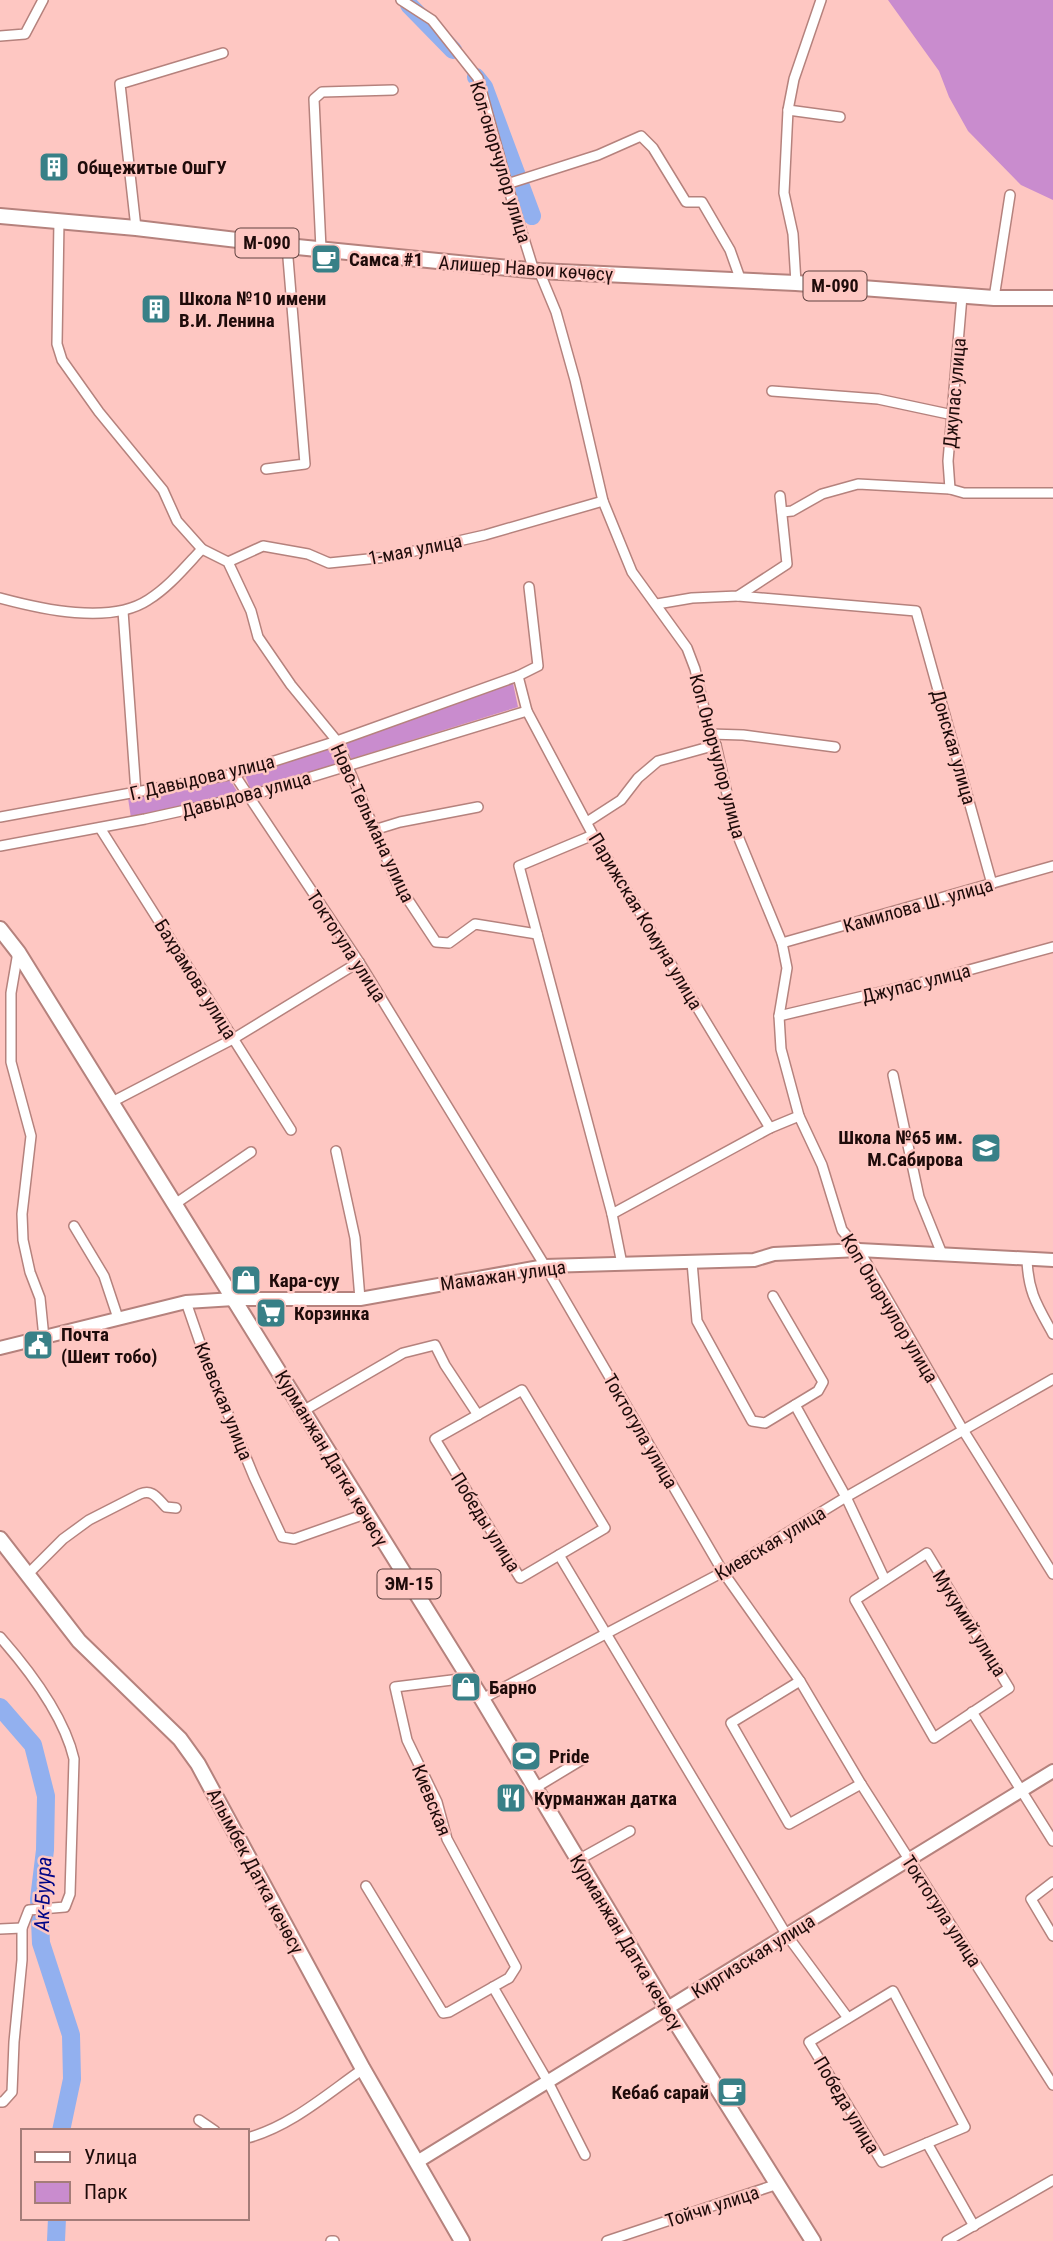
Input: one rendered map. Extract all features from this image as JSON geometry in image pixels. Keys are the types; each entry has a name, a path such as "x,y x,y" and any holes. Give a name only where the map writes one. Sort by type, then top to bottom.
{"main road":[{"name":"Алишер Навои көчөсү","path":"0,216 537,271 796,283 994,298 1053,298"},
{"name":"Курманжан Датка көчөсү","path":"0,929 18,952 482,1699 667,2010 813,2241"},
{"name":"Алымбек Датка көчөсү","path":"0,1539 79,1641 180,1740 198,1764 363,2069 462,2241"}],"street":[{"path":"0,36 25,34 43,0"},
{"name":"Кол-онорчулор улица","path":"401,0 432,20 478,78 507,184 537,271"},
{"path":"796,283 793,234 785,193 788,110 794,79 821,0"},
{"path":"136,228 120,84 223,53"},
{"path":"321,249 314,99 322,92 393,90"},
{"path":"788,110 840,117"},
{"path":"507,184 597,155 641,136 653,148 686,202 702,202 730,250 741,281"},
{"path":"994,298 1010,195"},
{"path":"60,221 57,344 62,360 99,412 163,490 177,521 202,549 228,562"},
{"path":"266,469 305,464 287,246"},
{"name":"Коп Онорчулор улица","path":"537,271 556,313 603,501 632,572 687,648 695,669 735,829 782,943 787,968 779,1016 781,1049 799,1116 822,1165 842,1230 859,1250 962,1430 1053,1574"},
{"name":"Джупас улица","path":"950,489 948,461 962,296"},
{"path":"772,391 878,399 953,415"},
{"path":"782,512 792,510 822,494 858,484 950,489 964,493 1053,493"},
{"path":"657,604 692,598 738,596 786,564 780,496"},
{"name":"1-мая улица","path":"228,562 263,546 308,554 328,563 388,557 485,535 603,501"},
{"path":"0,598 22,604 97,614 123,611 146,602 175,579 202,549"},
{"name":"Ново-Тельмана улица","path":"228,562 251,611 258,637 291,685 337,741 397,883 436,942 449,943 475,924 537,934"},
{"path":"518,676 538,666 528,587"},
{"name":"Донская улица","path":"738,596 916,611 992,884"},
{"path":"123,611 136,793"},
{"name":"Г. Давыдова улица","path":"0,817 234,774 337,741 518,676"},
{"name":"Парижская Комуна улица","path":"518,676 527,711 593,835 770,1128"},
{"name":"Давыдова улица","path":"0,846 100,828 248,796 527,711"},
{"path":"710,734 743,735 835,747"},
{"path":"587,822 621,800 638,778 658,761 716,745"},
{"name":"Токтогула улица","path":"234,774 359,962 545,1266 723,1572 800,1681 861,1784 1053,2085"},
{"path":"374,830 400,822 478,807"},
{"name":"Бахрамова улица","path":"100,828 291,1130"},
{"path":"593,835 519,866 612,1214 622,1264"},
{"name":"Камилова Ш. улица","path":"782,943 1053,866"},
{"name":"Джупас улица","path":"779,1016 936,979 1053,947"},
{"path":"18,952 11,993 11,1062 31,1136 22,1214 23,1240 30,1272 40,1298 44,1338"},
{"path":"110,1103 233,1039 359,962"},
{"path":"893,1075 919,1197 942,1254"},
{"path":"612,1214 770,1128 799,1116"},
{"path":"336,1151 355,1238 360,1299"},
{"path":"175,1205 251,1152"},
{"path":"74,1226 104,1276 118,1318"},
{"name":"Мамажан улица","path":"0,1348 186,1302 234,1299 360,1299 545,1266 754,1260 774,1254 859,1250 1053,1260"},
{"path":"1027,1259 1028,1283 1035,1303 1053,1334"},
{"path":"692,1262 697,1321 752,1421 765,1423 818,1391 823,1382 774,1296"},
{"name":"Киевская улица","path":"186,1302 207,1363 282,1537 294,1539 365,1514"},
{"path":"303,1411 402,1353 435,1345 478,1415"},
{"name":"Киевская улица","path":"482,1699 723,1572 846,1497 1053,1379"},
{"name":"Победы улица","path":"522,1390 605,1528 559,1555 520,1578 435,1439 522,1390"},
{"path":"795,1405 846,1497 885,1580"},
{"path":"27,1575 63,1539 89,1520 140,1494 147,1491 153,1493 166,1507 176,1508"},
{"name":"Мукумий улица","path":"927,1553 1009,1688 934,1738 855,1600 885,1580 927,1553"},
{"path":"559,1555 786,1934 848,2018"},
{"path":"0,1637 22,1662 69,1737 74,1759 70,1894 65,1908 29,1910 22,1928 12,2092 0,2102"},
{"name":"Киевская","path":"468,1678 396,1687 407,1740 437,1802 447,1839 516,1967 515,1972 493,1987"},
{"path":"800,1681 731,1723 789,1824 861,1784"},
{"path":"972,1713 1053,1841"},
{"path":"535,1788 583,1759"},
{"name":"Киргизская улица","path":"416,2162 1053,1771"},
{"path":"578,1860 630,1831"},
{"path":"1053,1882 1031,1899 1053,1936"},
{"path":"366,1886 443,2013 493,1987 547,2080 585,2155"},
{"path":"0,1929 22,1928"},
{"name":"Победа улица","path":"893,1991 965,2127 882,2162 809,2042 848,2018 893,1991"},
{"path":"248,2138 291,2119 363,2069"},
{"path":"199,2120 212,2129"},
{"path":"927,2143 974,2226"},
{"path":"947,2241 1053,2180"},
{"name":"Тойчи улица","path":"607,2241 778,2184"}],"green space":[{"path":"888,0 1053,0 1053,200 1021,185 968,131 949,97 939,71"},
{"path":"513,683 518,707 351,759 346,743"},
{"path":"335,745 341,765 251,791 245,775"},
{"path":"229,778 238,793 131,818 128,798"}],"waterway":[{"path":"409,5 453,50"},
{"path":"476,77 484,87 532,216"},
{"name":"Ак-Буура","path":"0,1707 33,1745 46,1796 45,1850 39,1899 41,1943 71,2035 72,2079 61,2129"},
{"name":"Ак-Буура","path":"56,2241 57,2220"}],"place":[{"name":"Общежитые ОшГУ","path":"54,167"},
{"name":"Самса #1","path":"326,259"},
{"name":"Школа №10 имени В.И. Ленина","path":"156,309"},
{"name":"Школа №65 им. М.Сабирова","path":"986,1148"},
{"name":"Кара-суу","path":"246,1280"},
{"name":"Корзинка","path":"271,1313"},
{"name":"Почта (Шеит тобо)","path":"38,1345"},
{"name":"Барно","path":"466,1687"},
{"name":"Pride","path":"526,1756"},
{"name":"Курманжан датка","path":"511,1798"},
{"name":"Кебаб сарай","path":"732,2092"}]}
